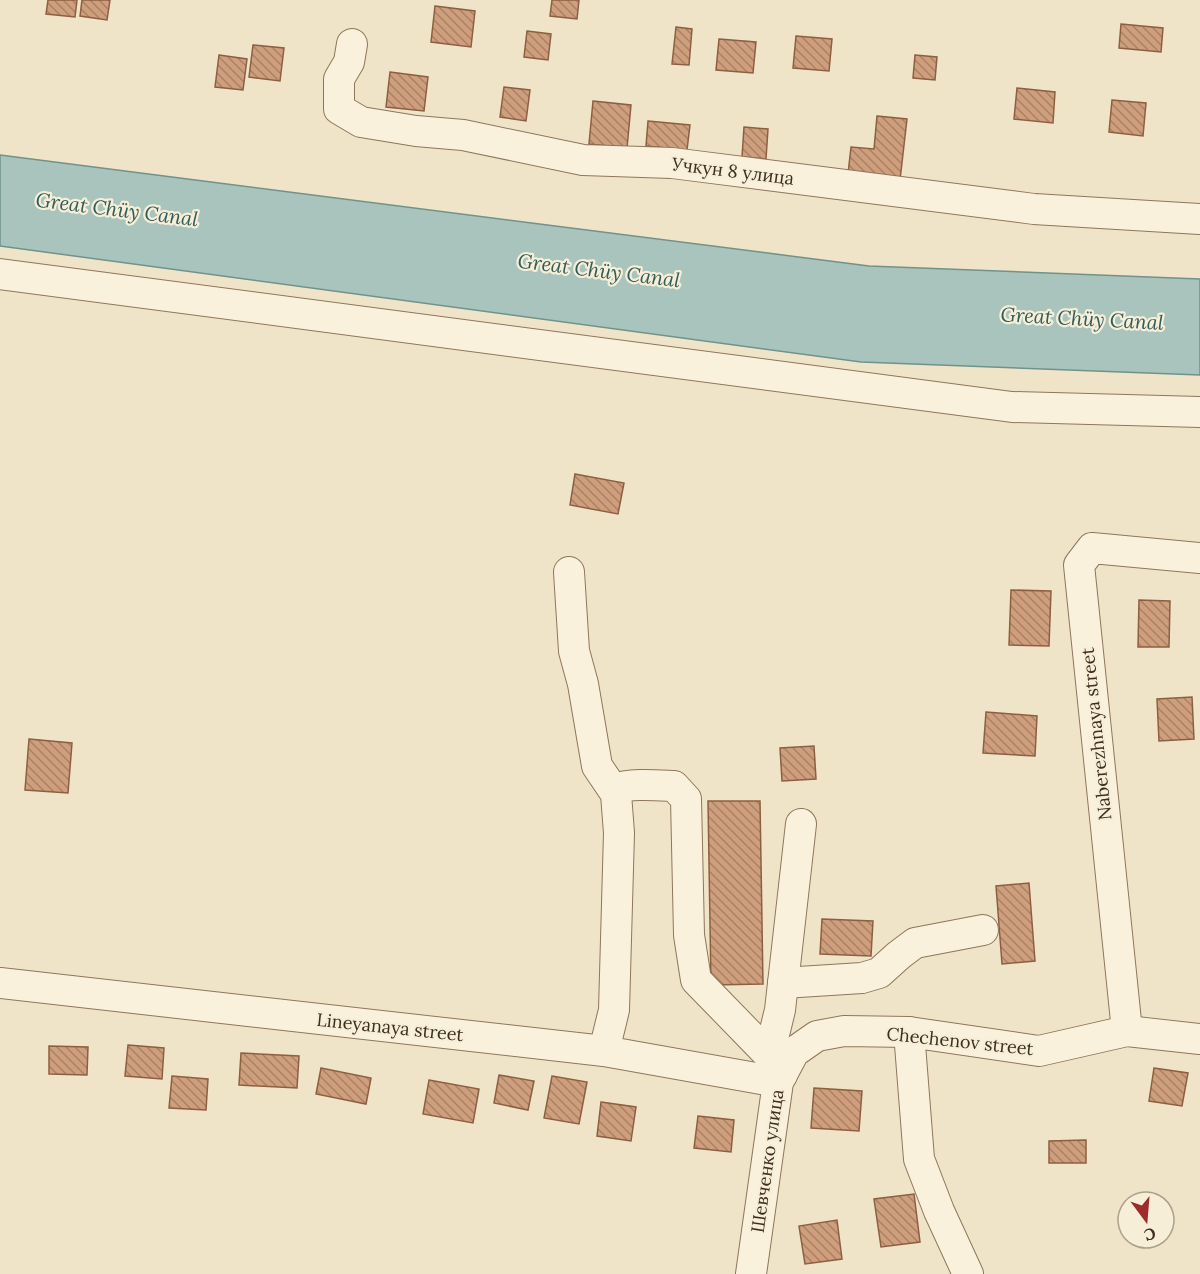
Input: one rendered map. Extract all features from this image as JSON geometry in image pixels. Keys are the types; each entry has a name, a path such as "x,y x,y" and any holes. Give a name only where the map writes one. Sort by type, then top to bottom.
{"street":[{"name":"Учкун 8 улица","path":"352,44 349,62 339,80 339,109 361,122 463,135 583,160 672,163 1034,209 1200,219"},
{"path":"0,274 1012,406 1200,412"},
{"name":"Naberezhnaya street","path":"1128,1031 1079,565 1092,548 1200,558"},
{"path":"569,572 574,651 583,684 597,766 616,794 620,833 614,1010 604,1051"},
{"path":"613,789 652,785 674,786 686,799 689,935 696,980 781,1066"},
{"name":"Шевченко улица","path":"751,1274 781,1066 780,1010 801,824"},
{"path":"783,983 862,978 879,973 915,944 983,930"},
{"name":"Lineyanaya street","path":"0,983 604,1051 781,1066"},
{"name":"Chechenov street","path":"781,1066 817,1036 844,1031 909,1032 1039,1051 1128,1031 1200,1039"},
{"path":"909,1032 919,1158 939,1211 968,1274"}],"water":[{"name":"Great Chüy Canal","path":"0,155 869,266 1200,279 1200,375 861,362 0,246"}],"building":[{"path":"48,0 77,0 75,17 46,14"},
{"path":"82,0 110,0 107,20 80,16"},
{"path":"552,0 579,0 577,19 550,16"},
{"path":"435,6 475,11 471,47 431,42"},
{"path":"1121,24 1163,28 1161,52 1119,48"},
{"path":"676,27 692,29 689,65 672,64"},
{"path":"527,31 551,34 548,60 524,57"},
{"path":"796,36 832,39 829,71 793,68"},
{"path":"719,39 756,42 753,73 716,70"},
{"path":"253,45 284,48 280,81 249,77"},
{"path":"219,55 247,59 243,90 215,87"},
{"path":"915,55 937,57 935,80 913,78"},
{"path":"390,72 428,77 424,111 386,107"},
{"path":"504,87 530,90 526,121 500,117"},
{"path":"1017,88 1055,92 1053,123 1014,119"},
{"path":"1112,100 1146,103 1143,136 1109,132"},
{"path":"593,101 631,105 627,148 589,144"},
{"path":"877,116 907,119 900,180 848,174 851,147 874,149"},
{"path":"648,121 690,125 687,150 646,146"},
{"path":"744,127 768,129 766,159 742,157"},
{"path":"575,474 624,483 618,514 570,505"},
{"path":"1011,590 1051,591 1049,646 1009,645"},
{"path":"1139,600 1170,601 1169,647 1138,647"},
{"path":"1192,697 1194,739 1159,741 1157,699"},
{"path":"986,712 1037,716 1035,756 983,753"},
{"path":"29,739 72,743 68,793 25,790"},
{"path":"814,746 816,779 782,781 780,748"},
{"path":"708,801 760,801 763,984 711,985"},
{"path":"1029,883 1035,961 1002,964 996,886"},
{"path":"822,919 873,921 871,956 820,954"},
{"path":"128,1045 164,1048 162,1079 125,1076"},
{"path":"49,1046 88,1047 87,1075 49,1074"},
{"path":"241,1053 299,1056 297,1088 239,1085"},
{"path":"321,1068 371,1078 366,1104 316,1094"},
{"path":"1154,1068 1188,1073 1182,1106 1149,1101"},
{"path":"499,1075 534,1081 528,1110 494,1103"},
{"path":"172,1076 208,1079 206,1110 169,1108"},
{"path":"552,1076 587,1082 579,1124 544,1118"},
{"path":"429,1080 479,1089 473,1123 423,1114"},
{"path":"814,1088 862,1091 859,1131 811,1128"},
{"path":"601,1102 636,1107 631,1141 597,1136"},
{"path":"698,1116 734,1120 731,1152 694,1148"},
{"path":"1086,1140 1086,1163 1049,1163 1049,1141"},
{"path":"914,1194 920,1242 881,1247 874,1199"},
{"path":"837,1220 842,1259 805,1264 799,1226"}]}
